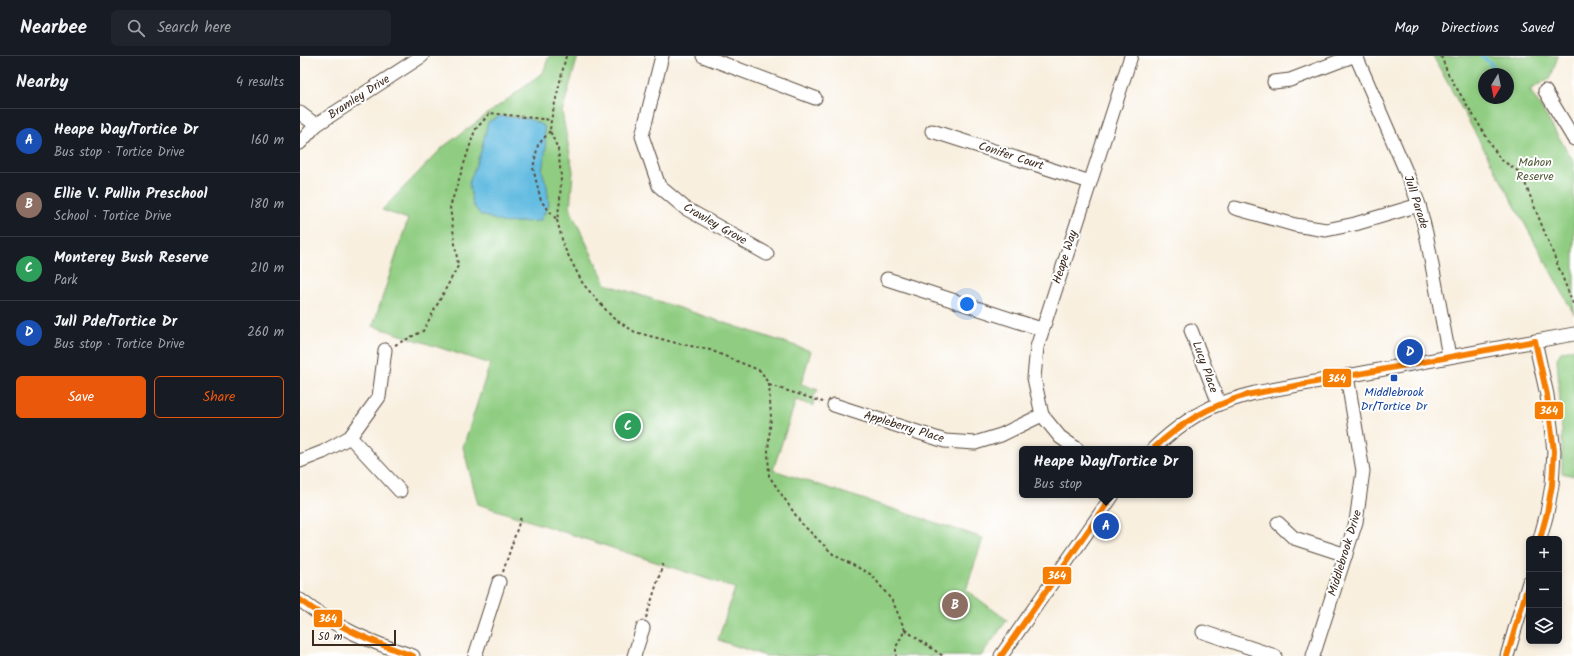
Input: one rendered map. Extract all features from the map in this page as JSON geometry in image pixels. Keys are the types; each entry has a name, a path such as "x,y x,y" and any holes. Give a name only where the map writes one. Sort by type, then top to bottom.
{"street":[{"name":"Bramley Drive","path":"300,143 316,125 422,56"},
{"name":"Crawley Grove","path":"662,56 642,136 659,186 685,208 767,254"},
{"path":"703,56 815,98"},
{"name":"Heape Way","path":"1073,446 1060,437 1042,415 1034,378 1037,348 1041,329 1131,56"},
{"path":"1274,82 1290,80 1353,56"},
{"name":"Jull Parade","path":"1356,56 1411,182 1419,205 1426,233 1449,356"},
{"path":"1545,91 1574,139"},
{"path":"300,113 316,125"},
{"name":"Conifer Court","path":"932,131 1090,182"},
{"path":"1235,208 1294,225 1326,230 1355,224 1419,205"},
{"path":"887,280 1041,329"},
{"name":"Lucy Place","path":"1191,330 1219,404"},
{"path":"1156,446 1171,432 1190,419 1219,404 1255,393 1574,334"},
{"path":"1535,341 1547,395 1554,450 1552,485 1541,536"},
{"path":"300,461 323,452 350,437 379,397 385,350"},
{"name":"Middlebrook Drive","path":"1313,656 1356,522 1363,471 1347,376"},
{"name":"Appleberry Place","path":"834,405 945,441 975,443 1001,435 1042,415"},
{"path":"350,437 400,491"},
{"path":"1001,656 1111,498"},
{"path":"1278,523 1294,538 1346,555"},
{"path":"475,656 499,582"},
{"path":"1507,656 1526,592"},
{"path":"300,600 320,616 343,629 367,640 413,656"},
{"path":"634,656 643,628"},
{"path":"1203,632 1276,656"}],"path":[{"path":"566,56 551,120 550,131 558,149 561,176 558,220 564,247 583,284 613,318 635,332 710,350 761,371 769,385 771,417 768,451 769,476 801,522 834,555 872,575 893,602 905,630 943,656"},
{"path":"1441,56 1448,74 1500,159 1521,173 1574,306"},
{"path":"385,350 423,331 458,266 450,207 475,130 490,113 551,120"},
{"path":"550,131 538,145 533,168 540,201 558,220"},
{"path":"769,385 834,405"},
{"path":"499,582 521,517"},
{"path":"643,628 663,564"},
{"path":"896,656 896,647 905,630"}],"green space":[{"path":"549,56 578,56 562,112 573,171 570,209 606,284 811,351 801,384 818,390 814,396 813,406 796,400 773,470 983,538 966,590 1007,620 981,656 766,656 718,640 735,588 478,504 463,447 490,364 373,326 408,219 382,210 443,147 543,73"},
{"name":"Mahon Reserve","path":"1433,56 1558,56 1551,77 1530,90 1574,162 1574,314"},
{"path":"1574,348 1574,476 1562,473 1562,430 1557,358 1561,352"}],"water":[{"path":"500,116 529,119 544,126 546,148 542,171 547,186 549,205 540,221 505,223 481,215 473,205 469,183 481,151 488,122"}],"waterway":[{"path":"1482,56 1491,64 1493,68"}],"transit line":[{"name":"364","path":"1535,341 1547,395 1554,451 1552,485 1541,536"},
{"name":"364","path":"1156,446 1174,431 1196,416 1246,395 1535,341"},
{"name":"364","path":"1001,656 1111,498"},
{"name":"364","path":"1507,656 1526,592"},
{"name":"364","path":"300,600 327,618 354,632 413,656"}],"place":[{"name":"Jull Pde/Tortice Dr","path":"1410,352"},
{"name":"Middlebrook Dr/Tortice Dr","path":"1394,378"},
{"name":"Monterey Bush Reserve","path":"628,426"},
{"name":"Heape Way/Tortice Dr","path":"1106,526"},
{"name":"Ellie V. Pullin Preschool","path":"955,605"}]}
